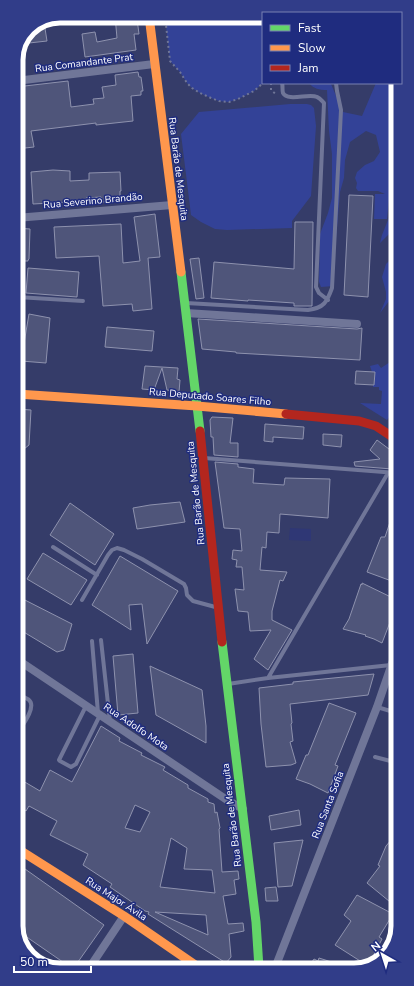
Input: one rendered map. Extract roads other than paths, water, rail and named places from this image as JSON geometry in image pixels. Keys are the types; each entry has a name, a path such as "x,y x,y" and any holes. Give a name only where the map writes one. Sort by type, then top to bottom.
{"street":[{"name":"Rua Barão de Mesquita","path":"150,23 197,406 227,684 256,922 259,963"},
{"name":"Rua Comandante Prat","path":"23,80 154,64"},
{"name":"Rua Severino Brandão","path":"23,217 172,205"},
{"path":"186,313 357,324"},
{"name":"Rua Deputado Soares Filho","path":"23,394 197,406 359,421 376,426 391,436"},
{"name":"Rua Adolfo Mota","path":"23,663 227,800 243,809"},
{"name":"Rua Santa Sofia","path":"277,963 377,707 391,665"},
{"name":"Rua Major Ávila","path":"23,851 124,916 192,963"},
{"path":"93,963 124,916"}],"lane":[{"path":"282,84 283,92 286,96 315,96 320,98 324,103 316,287 319,293 328,300"},
{"path":"184,303 308,310 322,306 328,300 332,288 341,110 336,84"},
{"path":"23,297 83,301"},
{"path":"203,458 388,473 268,678"},
{"path":"53,547 97,575"},
{"path":"82,600 108,555 112,550 117,548 124,550 184,584 187,595 193,601 219,608"},
{"path":"101,640 110,722"},
{"path":"86,706 59,760 71,766 76,764 99,714 92,641"},
{"path":"227,684 268,678 391,665"},
{"path":"23,697 29,700 31,710 23,724"},
{"path":"377,707 391,712"},
{"path":"375,756 391,761"}]}
